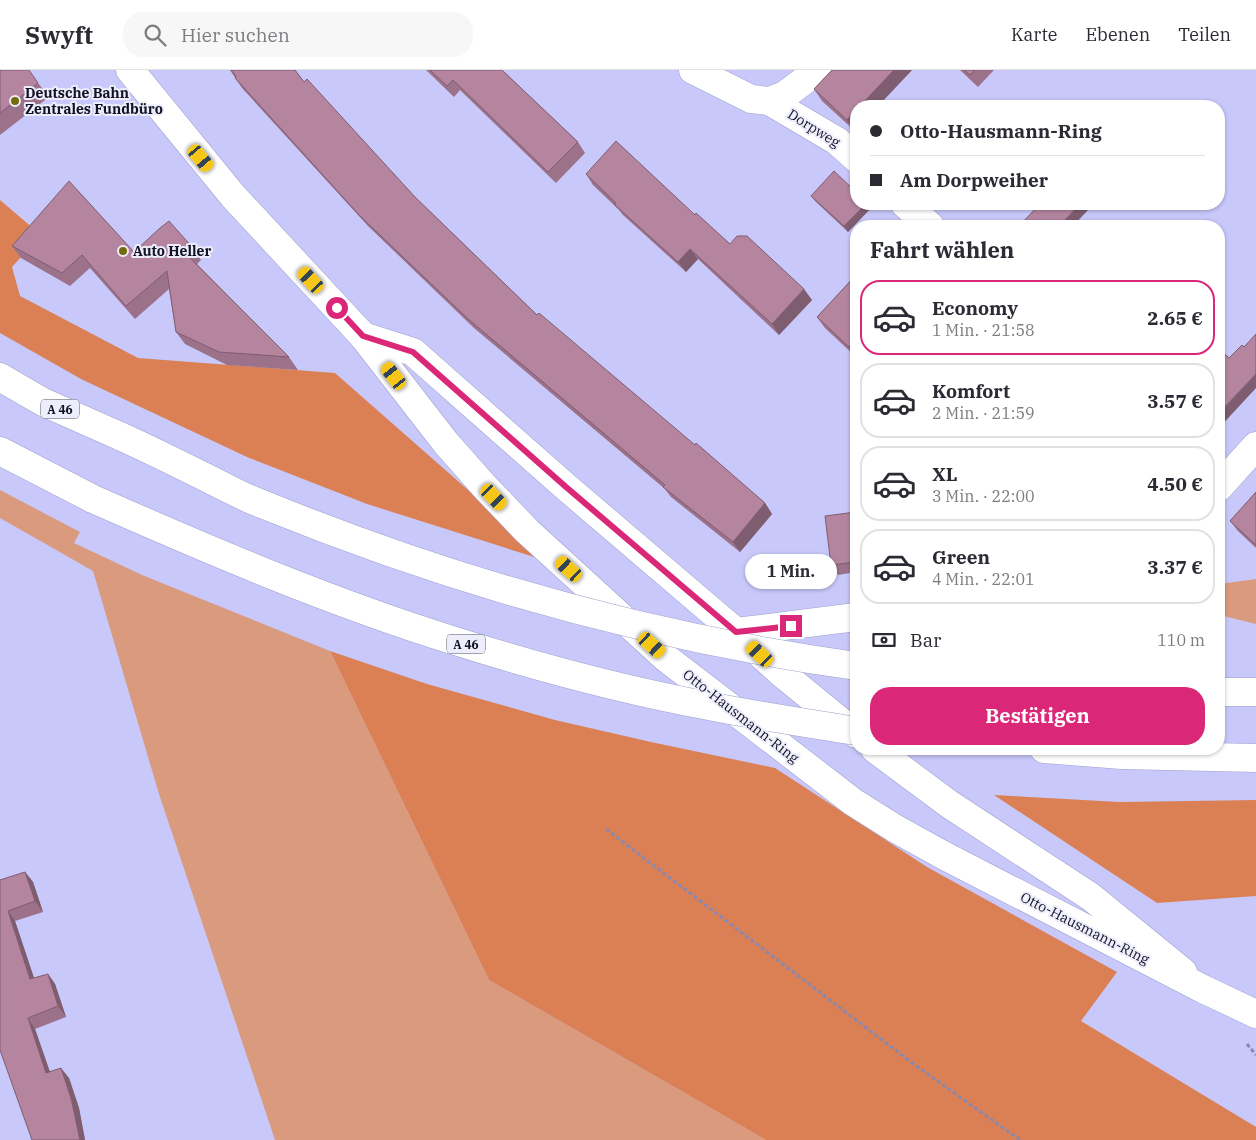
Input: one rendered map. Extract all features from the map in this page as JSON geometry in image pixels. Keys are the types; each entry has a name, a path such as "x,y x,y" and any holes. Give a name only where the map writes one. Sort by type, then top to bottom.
{"main road":[{"name":"Otto-Hausmann-Ring","path":"130,70 233,196 363,336 446,443 484,486 527,531 666,658 853,802 896,829 1203,989 1256,1014"},
{"name":"Dorpweg","path":"693,70 751,99 769,101 838,141 850,152"},
{"path":"769,101 785,95 818,70"},
{"path":"912,210 923,220"},
{"name":"Otto-Hausmann-Ring","path":"363,336 413,352 785,676 850,727"},
{"name":"A 46","path":"0,377 43,402 122,437 260,504 345,537 434,567 609,618 714,642 798,658 850,665"},
{"path":"1225,480 1256,446"},
{"name":"A 46","path":"0,451 93,499 201,546 352,606 451,640 558,671 708,706 850,731"},
{"path":"736,632 850,618"},
{"path":"1225,692 1256,692"},
{"name":"Otto-Hausmann-Ring","path":"883,755 949,804 1091,897 1203,989"},
{"path":"1156,755 1256,758"}],"path":[{"path":"606,828 911,1062 1020,1140"}],"shaded area":[{"path":"0,200 41,235 12,267 20,296 138,358 335,373 550,562 367,504 247,457 81,379 0,333"},
{"path":"0,490 80,532 74,543 142,575 330,651 489,980 766,1140 275,1140 159,794 93,571 0,518"},
{"path":"1256,579 1256,624 1225,616 1225,583"},
{"path":"330,651 427,684 555,720 775,768 927,867 1117,972 1081,1021 1256,1127 1256,1140 766,1140 489,980"},
{"path":"994,795 1119,802 1256,800 1256,896 1157,903"}],"building":[{"path":"0,70 29,70 38,83 0,113"},
{"path":"231,70 295,70 304,82 307,79 415,197 537,315 539,313 695,445 696,443 765,503 733,542 663,487 665,485 467,318 360,216 235,78 236,76"},
{"path":"430,70 502,70 578,142 548,172 453,80 447,86"},
{"path":"832,70 894,70 866,100 850,100 850,117 847,120 814,89"},
{"path":"964,70 975,70 970,75"},
{"path":"616,141 695,215 696,213 730,244 737,236 747,236 804,289 772,324 690,249 678,262 615,205 616,203 586,174"},
{"path":"834,171 850,186 850,210 860,210 844,226 811,196"},
{"path":"69,181 134,252 169,221 193,248 186,254 289,357 219,352 176,332 167,271 126,306 82,255 62,273 12,246"},
{"path":"1034,210 1074,210 1065,220 1025,220"},
{"path":"850,281 850,346 817,317"},
{"path":"1256,334 1256,374 1225,407 1225,354 1229,358 1242,345 1244,347"},
{"path":"1256,492 1256,545 1230,521"},
{"path":"850,513 850,563 831,565 825,516"},
{"path":"25,872 35,901 8,911 30,979 48,974 58,1006 28,1018 46,1073 61,1068 71,1098 80,1140 32,1140 0,1050 0,880"}],"place":[{"name":"Deutsche Bahn Zentrales Fundbüro","path":"15,101"},
{"name":"Auto Heller","path":"123,251"}],"route":[{"path":"337,308 363,336 413,352 566,487 736,632 791,626"}]}
